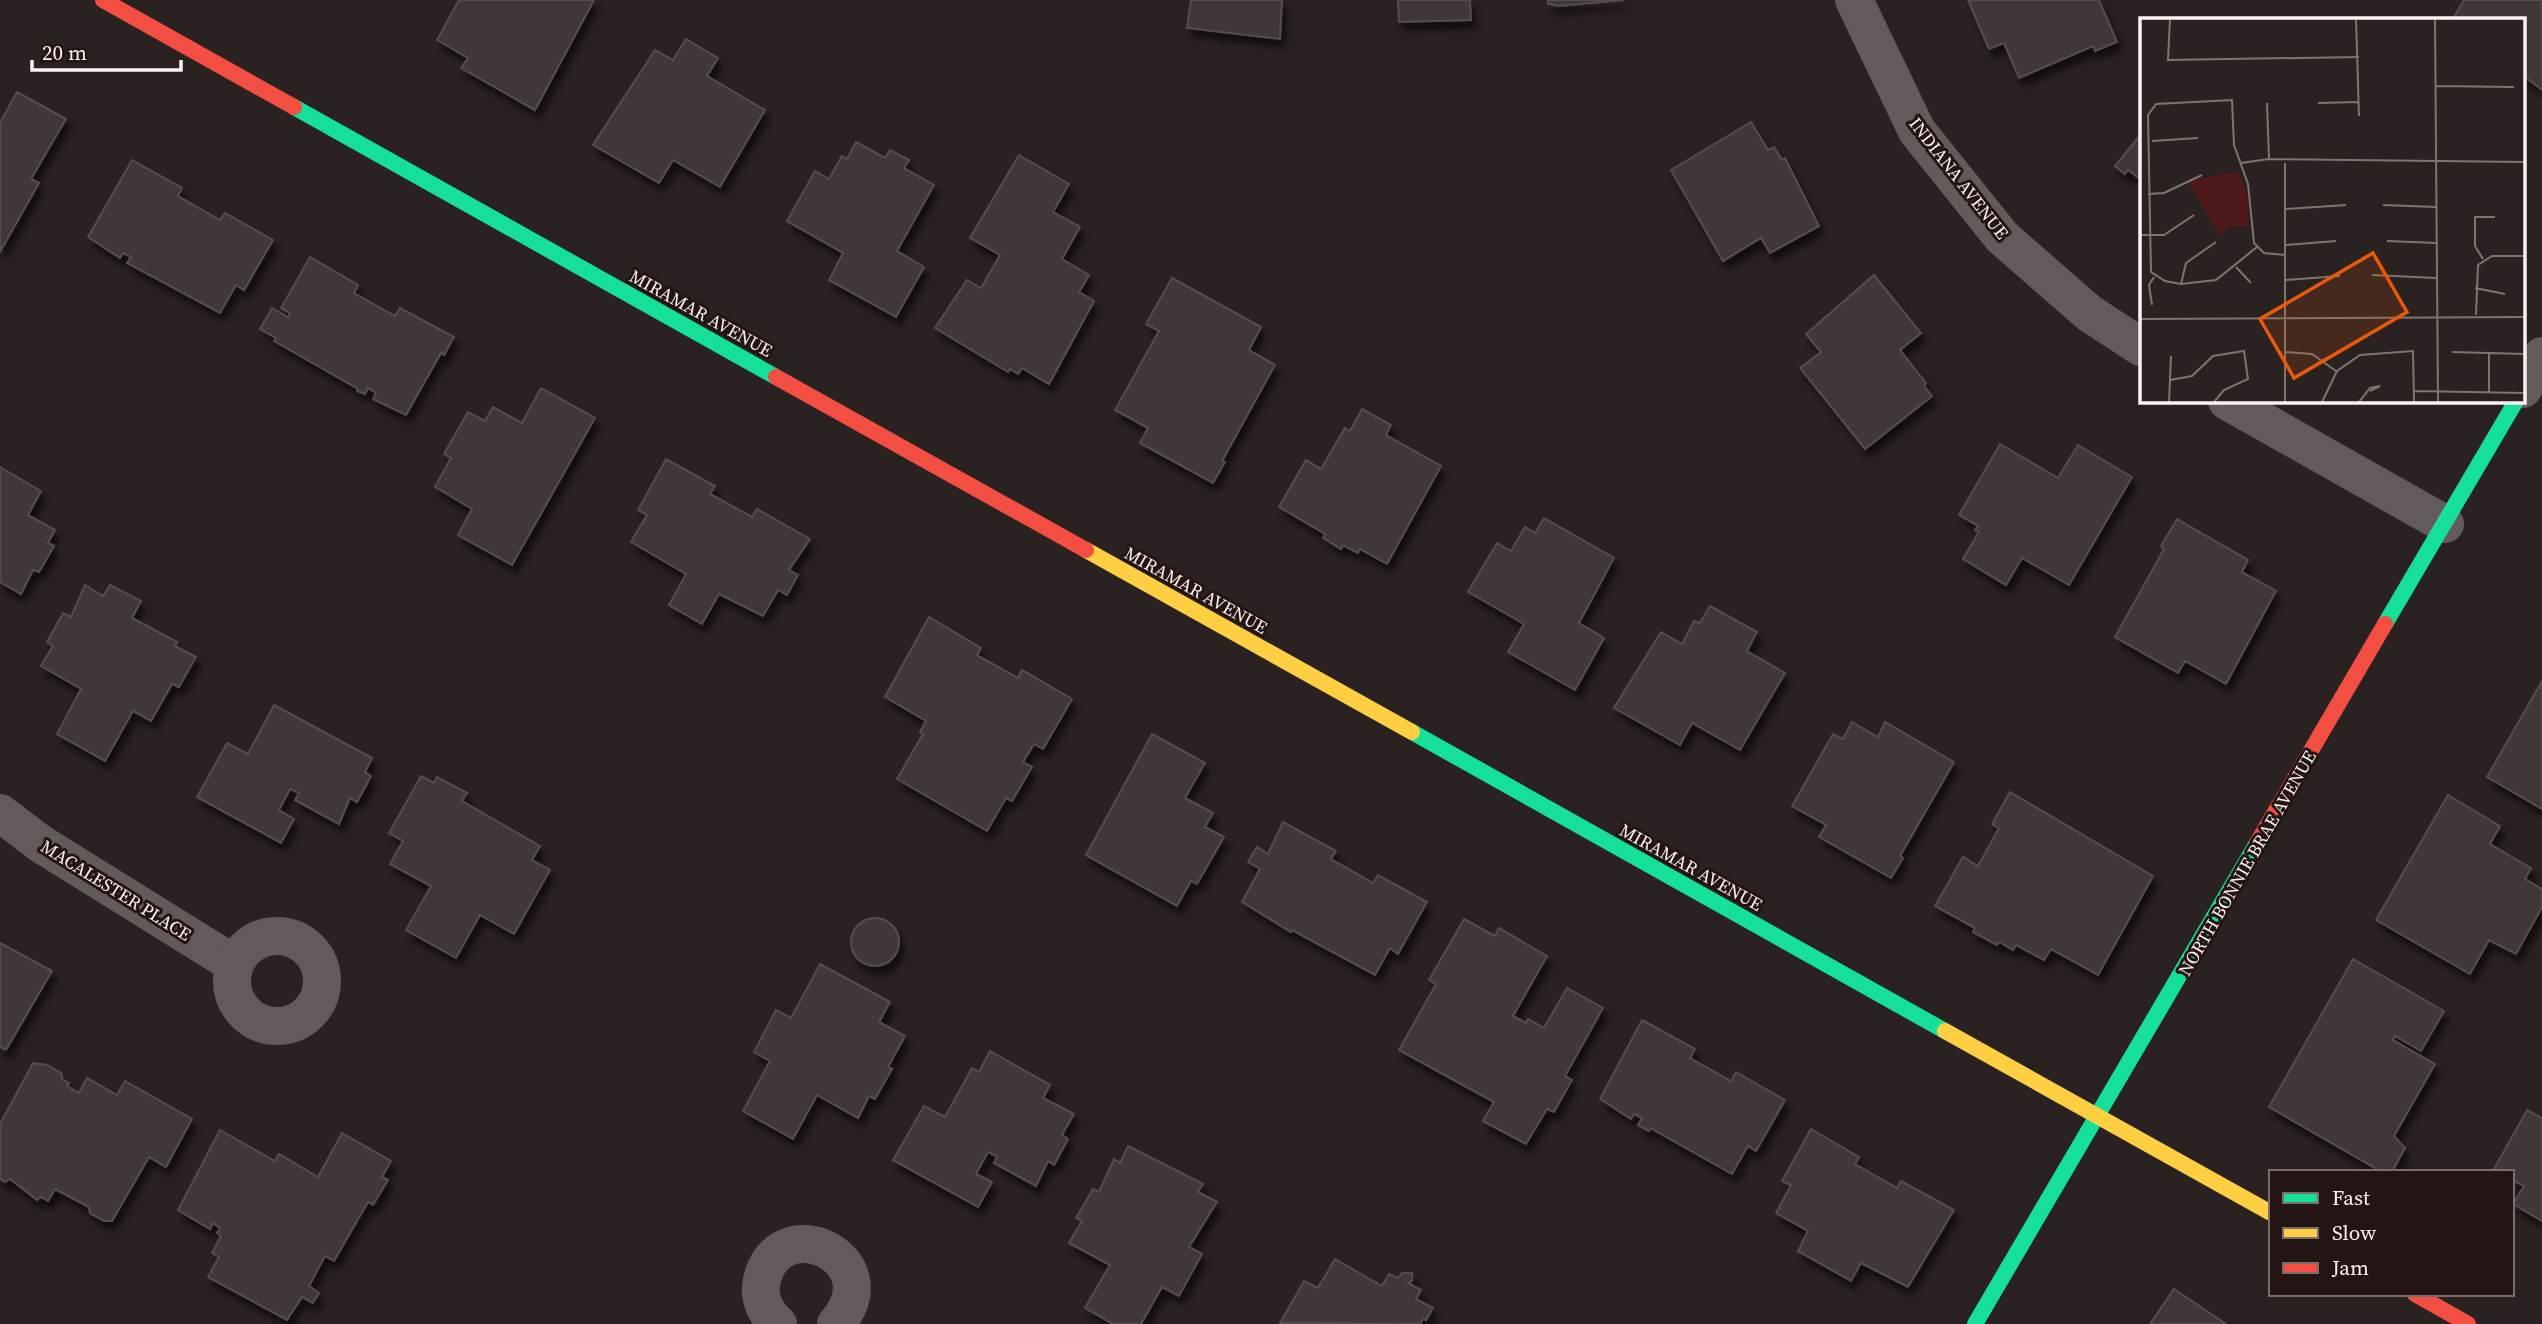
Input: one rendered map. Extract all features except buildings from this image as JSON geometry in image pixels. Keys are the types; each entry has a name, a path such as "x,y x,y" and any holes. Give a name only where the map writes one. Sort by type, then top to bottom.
{"street":[{"name":"MIRAMAR AVENUE","path":"103,0 2269,1212"},
{"name":"INDIANA AVENUE","path":"1854,0 1917,131 2002,237 2089,313 2140,346"},
{"path":"2524,387 2542,356"},
{"path":"2229,402 2445,524"},
{"name":"NORTH BONNIE BRAE AVENUE","path":"1975,1324 2515,402"},
{"name":"MACALESTER PLACE","path":"0,813 41,844 234,964"},
{"path":"778,1324 770,1318 762,1301 761,1284 766,1266 778,1253 794,1244 812,1243 829,1249 842,1261 851,1277 850,1320"},
{"path":"2419,1296 2468,1324"}],"traffic: fast":[{"path":"294,107 776,377"},
{"path":"2385,624 2515,402"},
{"path":"1412,732 1945,1031"},
{"path":"1975,1324 2257,843"}],"traffic: slow":[{"path":"1086,550 1412,732"},
{"path":"1945,1031 2269,1212"}],"traffic: jam":[{"path":"103,0 294,107"},
{"path":"776,377 1086,550"},
{"path":"2257,843 2385,624"},
{"path":"2419,1296 2468,1324"}]}
